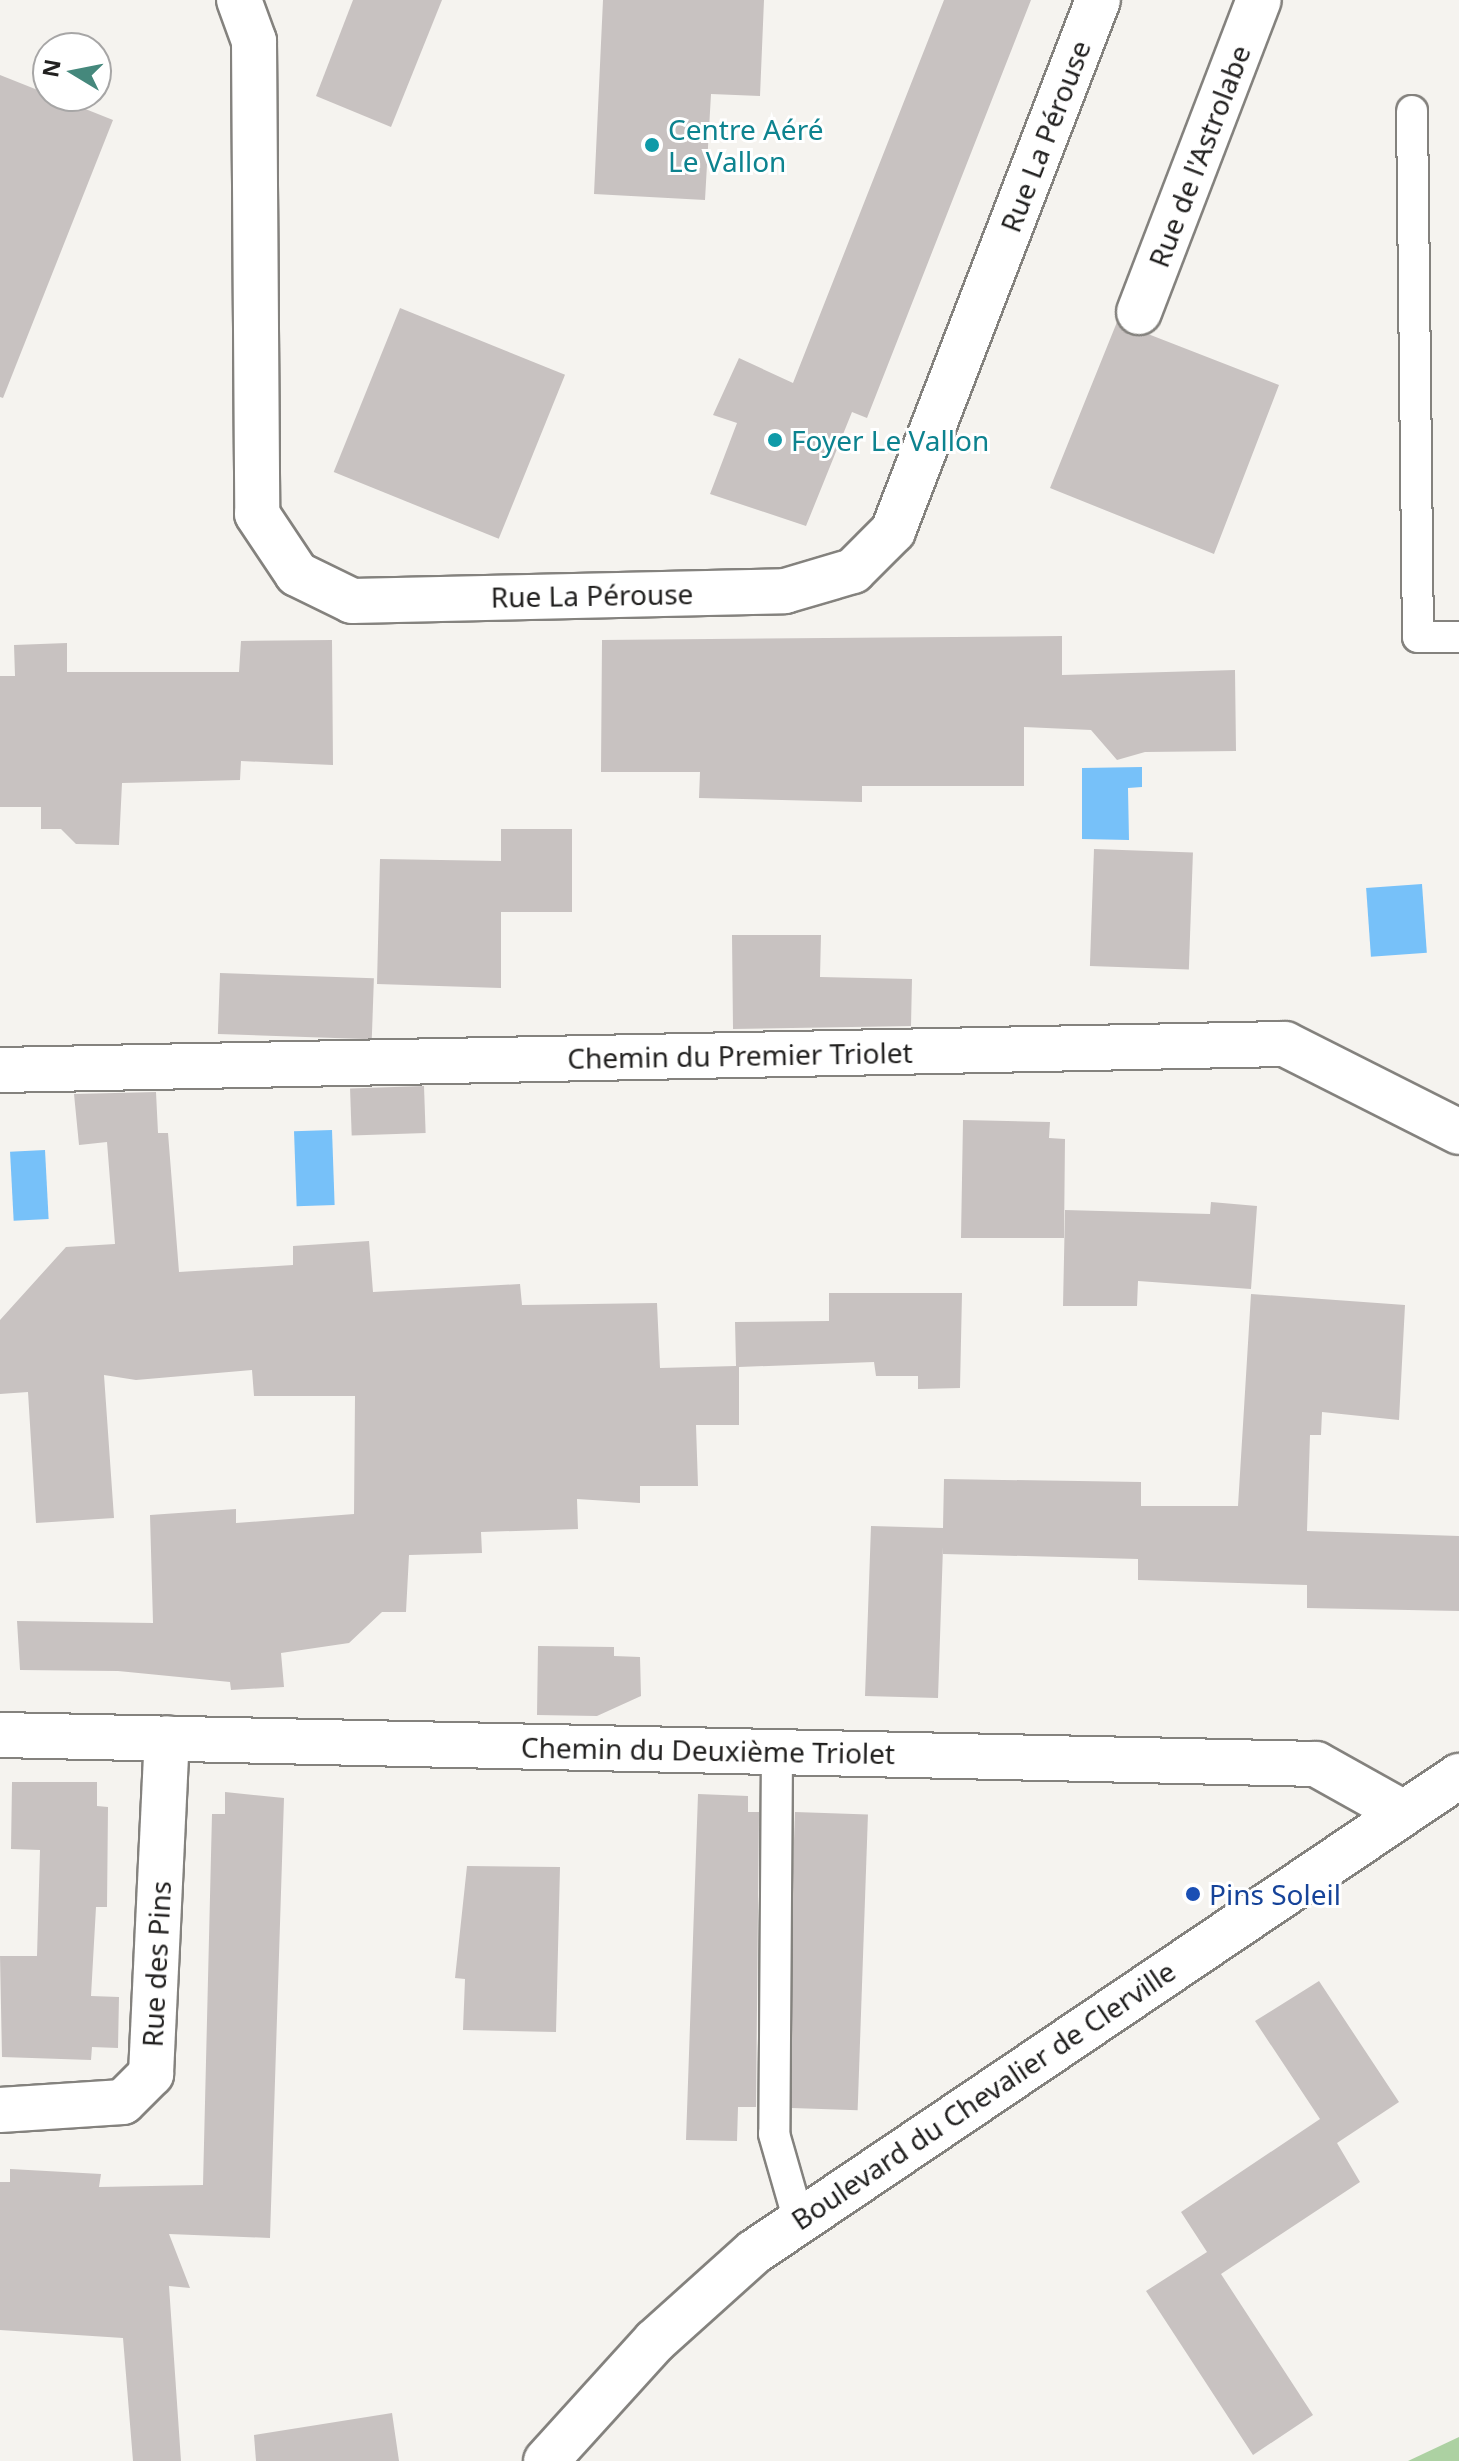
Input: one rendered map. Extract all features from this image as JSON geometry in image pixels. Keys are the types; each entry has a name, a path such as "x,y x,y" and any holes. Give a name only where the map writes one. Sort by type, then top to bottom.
{"street":[{"name":"Rue La Pérouse","path":"239,0 254,41 257,514 297,574 352,601 785,591 853,571 893,531 1098,0"},
{"name":"Rue de l'Astrolabe","path":"1139,312 1259,0"},
{"name":"Chemin du Premier Triolet","path":"0,1070 1285,1044 1459,1132"},
{"name":"Chemin du Deuxième Triolet","path":"0,1735 1316,1764 1402,1812"},
{"name":"Rue des Pins","path":"0,2110 123,2102 151,2074 167,1738"},
{"name":"Boulevard du Chevalier de Clerville","path":"546,2461 655,2341 799,2221 1459,1776"}],"lane":[{"path":"1412,111 1418,637 1459,637"},
{"path":"777,1752 774,2134 799,2221"}],"green space":[{"path":"1459,2437 1459,2461 1408,2461"}],"water":[{"path":"1142,767 1142,787 1128,788 1129,840 1082,839 1082,768"},
{"path":"1422,884 1427,953 1371,957 1366,888"},
{"path":"332,1130 335,1205 297,1206 294,1131"},
{"path":"45,1150 49,1219 14,1221 10,1152"}],"building":[{"path":"353,0 442,0 391,127 316,96"},
{"name":"Centre Aéré Le Vallon","path":"603,0 764,0 760,96 711,94 705,200 594,194"},
{"path":"944,0 1031,0 867,418 852,412 806,526 710,494 737,423 713,415 739,358 793,383"},
{"path":"0,75 32,88 32,112 93,112 113,120 3,398 0,397"},
{"path":"400,308 565,375 499,539 334,472"},
{"path":"1117,322 1129,335 1148,334 1279,385 1214,554 1050,488"},
{"path":"1062,636 1062,675 1235,670 1236,751 1145,752 1117,760 1091,730 1024,727 1024,786 862,786 862,802 699,798 700,772 601,772 602,640"},
{"path":"332,640 333,765 241,761 240,780 122,783 119,845 76,844 61,829 41,829 41,807 0,807 0,676 15,676 14,645 67,643 67,672 239,672 241,641"},
{"path":"501,829 572,829 572,912 501,912 501,988 377,984 380,859 501,861"},
{"path":"1094,849 1193,852 1189,969 1090,966"},
{"path":"732,935 821,935 820,977 912,979 911,1026 733,1029"},
{"path":"220,973 374,978 372,1039 218,1034"},
{"path":"424,1086 426,1133 352,1136 350,1089"},
{"path":"156,1092 158,1133 168,1133 179,1272 293,1265 293,1246 369,1241 373,1292 520,1284 522,1305 657,1303 660,1368 736,1366 735,1322 829,1321 829,1293 962,1293 960,1388 918,1389 918,1376 876,1376 874,1362 739,1367 739,1425 696,1425 698,1486 640,1486 640,1503 577,1499 578,1529 481,1532 482,1553 409,1555 406,1612 382,1612 349,1643 281,1653 284,1687 231,1690 230,1682 118,1671 20,1670 17,1621 153,1623 150,1515 236,1509 236,1523 354,1514 355,1396 254,1396 252,1370 136,1380 104,1375 114,1518 36,1523 28,1392 0,1394 0,1320 66,1247 115,1244 107,1142 79,1145 74,1094"},
{"path":"963,1120 1050,1122 1049,1138 1065,1139 1064,1238 961,1238"},
{"path":"1211,1202 1257,1206 1251,1289 1138,1281 1137,1306 1063,1306 1065,1210 1210,1214"},
{"path":"1251,1294 1405,1305 1399,1420 1322,1412 1321,1435 1310,1435 1307,1531 1459,1536 1459,1611 1307,1608 1307,1585 1138,1580 1138,1559 943,1554 943,1547 938,1698 865,1696 871,1526 943,1528 944,1479 1141,1482 1141,1506 1238,1506"},
{"path":"538,1646 614,1647 614,1656 640,1657 641,1696 597,1716 537,1715"},
{"path":"12,1782 97,1782 97,1806 108,1807 107,1907 96,1907 91,1996 119,1997 118,2048 92,2047 91,2060 2,2057 0,1956 37,1956 40,1850 11,1849"},
{"path":"225,1792 284,1798 270,2238 169,2234 190,2288 169,2286 181,2461 133,2461 123,2338 0,2330 0,2182 10,2182 10,2169 101,2174 99,2187 203,2185 212,1814 225,1814"},
{"path":"698,1794 748,1796 748,1812 759,1812 756,2107 738,2107 737,2141 686,2140"},
{"path":"795,1812 868,1815 858,2110 785,2108"},
{"path":"467,1866 560,1867 556,2032 463,2030 465,1979 455,1978"},
{"path":"1319,1981 1399,2102 1337,2143 1360,2182 1221,2274 1313,2415 1253,2455 1146,2291 1207,2252 1181,2212 1320,2119 1255,2021"},
{"path":"392,2413 399,2461 256,2461 254,2435"}],"place":[{"name":"Centre Aéré Le Vallon","path":"652,145"},
{"name":"Foyer Le Vallon","path":"775,440"},
{"name":"Pins Soleil","path":"1193,1894"}]}
